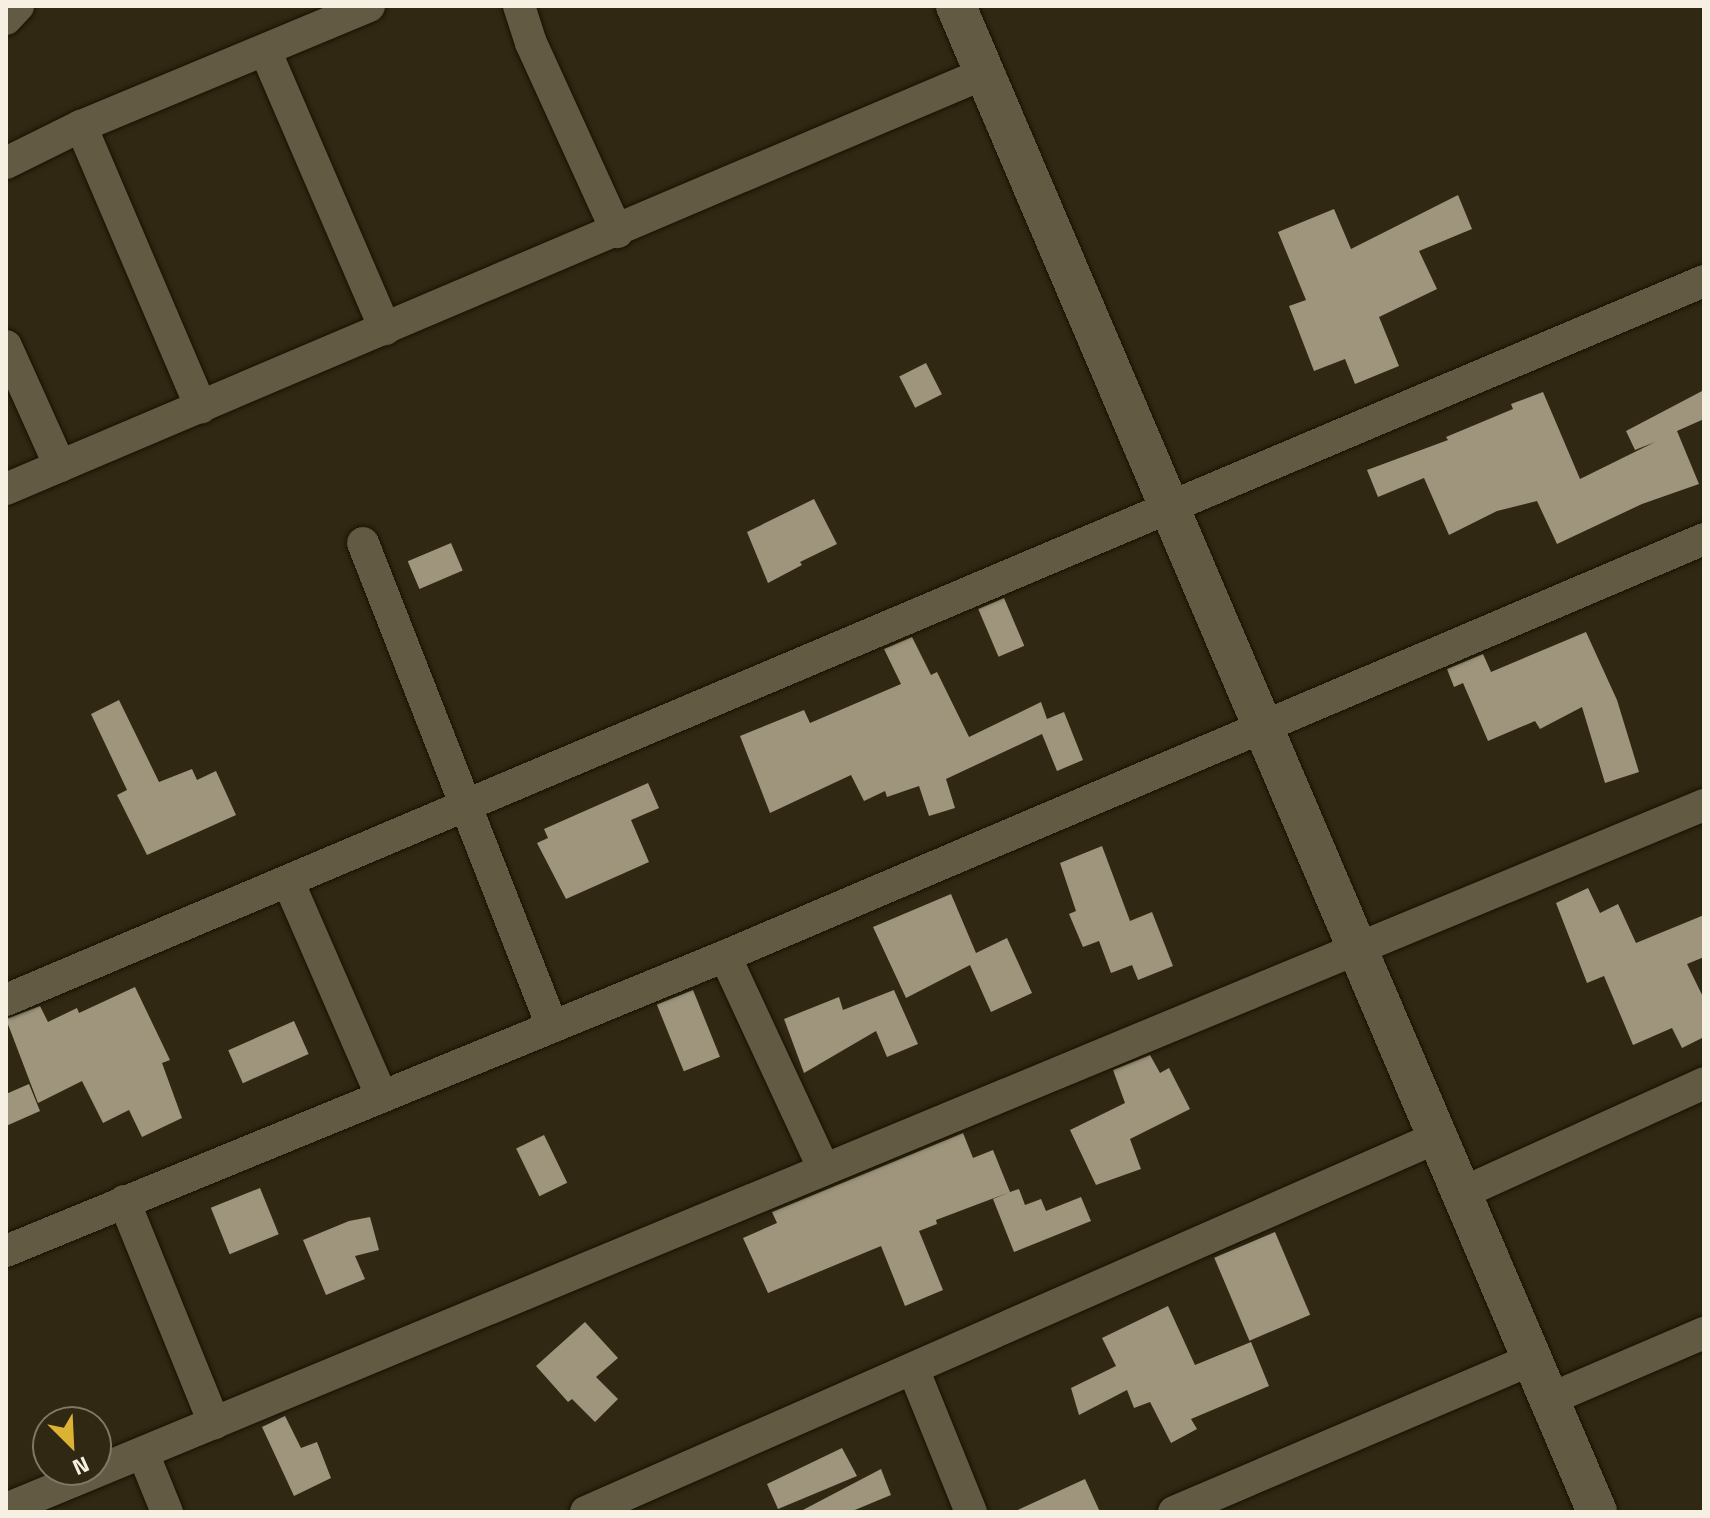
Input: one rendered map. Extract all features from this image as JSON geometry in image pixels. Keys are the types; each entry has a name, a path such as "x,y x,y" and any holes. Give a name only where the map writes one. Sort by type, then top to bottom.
{"street":[{"path":"6,19 18,6"},
{"path":"6,163 81,126 369,6"},
{"path":"519,6 531,43 617,232"},
{"path":"956,6 1597,1512"},
{"path":"265,50 385,329"},
{"path":"6,489 617,232 985,73"},
{"path":"81,126 201,407"},
{"path":"6,1000 1171,510 1704,281"},
{"path":"6,346 60,466"},
{"path":"6,1251 725,956 1704,539"},
{"path":"363,543 552,1026"},
{"path":"6,1509 1704,805"},
{"path":"288,881 381,1095"},
{"path":"725,956 824,1169"},
{"path":"1462,1193 1704,1083"},
{"path":"586,1512 914,1371 1438,1137"},
{"path":"124,1201 214,1423"},
{"path":"1550,1399 1704,1333"},
{"path":"1174,1512 1533,1359"},
{"path":"914,1371 971,1512"},
{"path":"143,1453 167,1512"}],"building":[{"path":"1458,195 1472,229 1419,251 1437,289 1379,317 1399,366 1355,384 1345,359 1314,371 1289,306 1306,300 1278,232 1334,209 1351,249"},
{"path":"926,363 942,394 915,408 899,377"},
{"path":"1704,390 1704,419 1677,431 1699,484 1642,504 1557,544 1537,501 1497,511 1449,535 1424,478 1378,497 1367,470 1448,440 1446,437 1513,409 1511,404 1543,392 1580,479 1655,442 1635,450 1626,431"},
{"path":"814,499 837,544 800,562 802,565 768,583 747,532"},
{"path":"451,543 463,571 419,589 408,561"},
{"path":"1004,598 1024,646 999,657 978,609"},
{"path":"1586,632 1617,700 1639,772 1605,783 1582,707 1540,729 1535,721 1488,741 1463,683 1454,687 1447,669 1483,654 1491,672"},
{"path":"912,637 931,675 937,672 969,737 1041,702 1047,719 1064,712 1083,760 1057,771 1042,734 946,779 955,808 929,816 919,786 887,797 885,791 864,801 851,775 770,813 740,736 804,710 810,723 901,684 884,649"},
{"path":"119,700 159,782 192,769 197,780 216,771 236,815 147,855 117,795 127,790 91,714"},
{"path":"648,783 659,808 631,820 649,862 566,899 537,843 548,838 544,829"},
{"path":"1102,846 1130,921 1152,912 1173,966 1138,980 1132,965 1111,973 1099,941 1083,947 1069,914 1076,911 1060,863"},
{"path":"1588,888 1600,913 1618,904 1636,943 1704,915 1704,957 1687,964 1704,999 1704,1037 1682,1048 1672,1028 1633,1045 1604,976 1587,983 1556,903"},
{"path":"951,894 976,953 1007,938 1032,993 991,1012 970,965 906,998 873,927"},
{"path":"135,987 170,1060 162,1063 182,1118 142,1137 129,1110 103,1123 82,1081 38,1103 6,1019 40,1006 48,1022 77,1008 79,1013"},
{"path":"693,990 720,1057 684,1071 657,1005"},
{"path":"894,990 918,1044 887,1057 876,1031 804,1073 784,1019 839,997 843,1010"},
{"path":"294,1021 309,1054 243,1083 228,1050"},
{"path":"1150,1055 1160,1073 1169,1068 1190,1109 1130,1139 1141,1169 1096,1185 1070,1130 1125,1103 1113,1070"},
{"path":"29,1084 40,1111 6,1126 6,1094"},
{"path":"963,1133 973,1158 993,1150 1010,1192 936,1220 937,1224 919,1231 943,1290 905,1306 881,1246 768,1293 743,1238 777,1223 772,1212"},
{"path":"544,1135 567,1183 539,1196 516,1149"},
{"path":"260,1188 279,1234 230,1254 211,1208"},
{"path":"1019,1189 1025,1205 1041,1199 1046,1211 1081,1197 1091,1221 1014,1252 993,1199"},
{"path":"370,1217 379,1250 355,1256 365,1279 326,1295 303,1240 349,1221"},
{"path":"1275,1232 1310,1315 1249,1341 1214,1258"},
{"path":"1168,1306 1195,1365 1251,1342 1269,1386 1191,1419 1197,1429 1171,1443 1150,1402 1134,1408 1127,1390 1079,1415 1071,1388 1116,1366 1102,1338"},
{"path":"585,1322 618,1358 596,1377 618,1399 595,1422 572,1399 568,1402 536,1366"},
{"path":"285,1416 301,1448 317,1442 331,1478 294,1496 262,1427"},
{"path":"842,1448 857,1476 778,1509 767,1484"},
{"path":"881,1469 891,1495 850,1512 799,1512"},
{"path":"1085,1479 1100,1512 1013,1512"}]}
